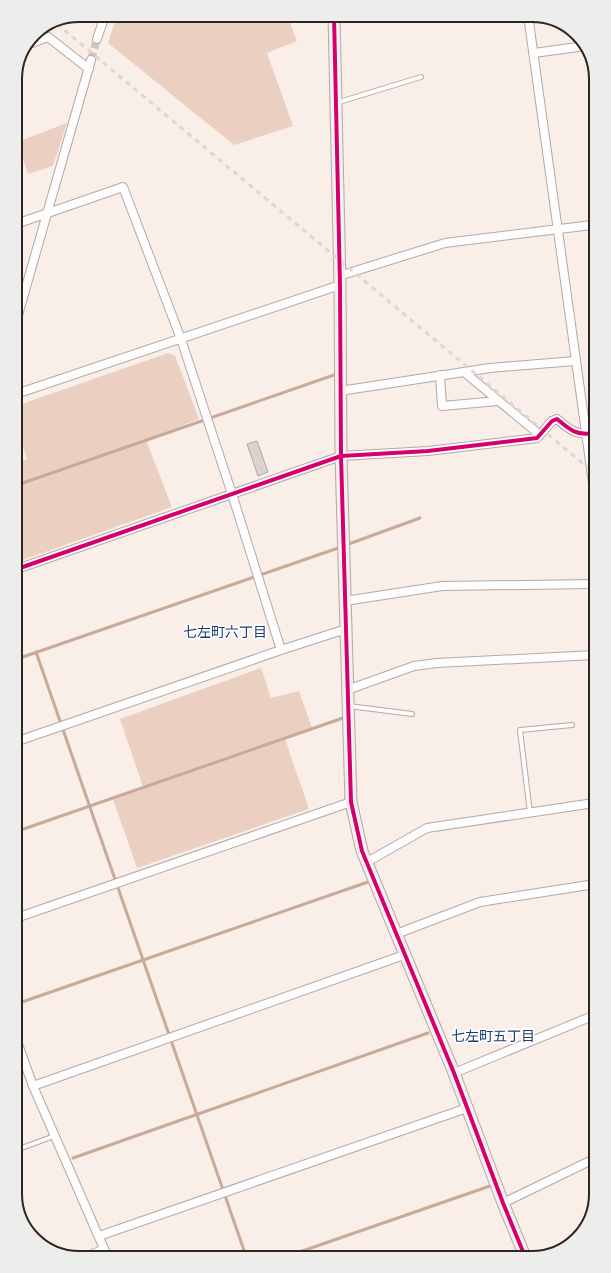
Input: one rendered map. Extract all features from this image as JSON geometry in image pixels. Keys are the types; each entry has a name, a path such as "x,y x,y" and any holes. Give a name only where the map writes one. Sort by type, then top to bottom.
{"street":[{"path":"97,39 103,22"},
{"path":"334,22 341,456 351,802 362,851 454,1073 523,1251"},
{"path":"22,567 341,456 428,451 537,438 552,421 557,419 571,431 589,434 575,360 529,22"},
{"path":"37,40 48,37 89,69"},
{"path":"534,53 579,47"},
{"path":"22,302 91,60"},
{"path":"22,222 123,187 181,339 281,650"},
{"path":"22,392 181,339 339,280 446,243 589,225"},
{"path":"340,391 490,368 575,360"},
{"path":"464,372 540,435"},
{"path":"440,376 442,406 498,401"},
{"path":"345,601 442,586 589,584"},
{"path":"22,740 346,629"},
{"path":"347,690 414,666 437,663 589,655"},
{"path":"22,916 351,802"},
{"path":"367,862 427,828 589,805"},
{"path":"396,934 480,902 589,885"},
{"path":"33,1086 404,955"},
{"path":"454,1073 589,1017"},
{"path":"22,1055 33,1086 99,1236 104,1249 100,1251"},
{"path":"99,1236 467,1108"},
{"path":"503,1203 589,1161"}],"lane":[{"path":"336,103 421,77"},
{"path":"348,706 412,714"},
{"path":"530,813 520,730 572,725"},
{"path":"22,1148 55,1136"}],"shaded area":[{"path":"115,22 290,22 297,41 267,53 293,126 234,145 108,43"},
{"path":"67,123 53,166 28,174 22,157 22,140"},
{"path":"168,353 175,356 199,419 146,440 172,507 22,560 22,460 27,459 22,444 22,404"},
{"path":"261,668 271,698 299,691 312,728 285,739 309,809 137,868 113,799 143,787 120,719"}],"building":[{"path":"257,441 268,472 258,476 247,444"}],"waterway":[{"path":"22,483 334,375"},
{"path":"346,545 420,518"},
{"path":"22,657 341,547"},
{"path":"36,652 244,1251"},
{"path":"22,830 343,718"},
{"path":"22,1002 368,882"},
{"path":"73,1158 428,1033"},
{"path":"302,1251 490,1186"}],"tunnel":[{"path":"91,60 97,39"}],"railway":[{"path":"59,26 589,469"}],"cycle path":[{"path":"334,22 340,285 341,456 351,802 362,851 454,1073 523,1251"},
{"path":"22,567 341,456 428,451 537,438 552,421 557,419 569,429 577,433 589,434"}],"district":[{"name":"七左町六丁目","path":"225,632"},
{"name":"七左町五丁目","path":"493,1036"}]}
